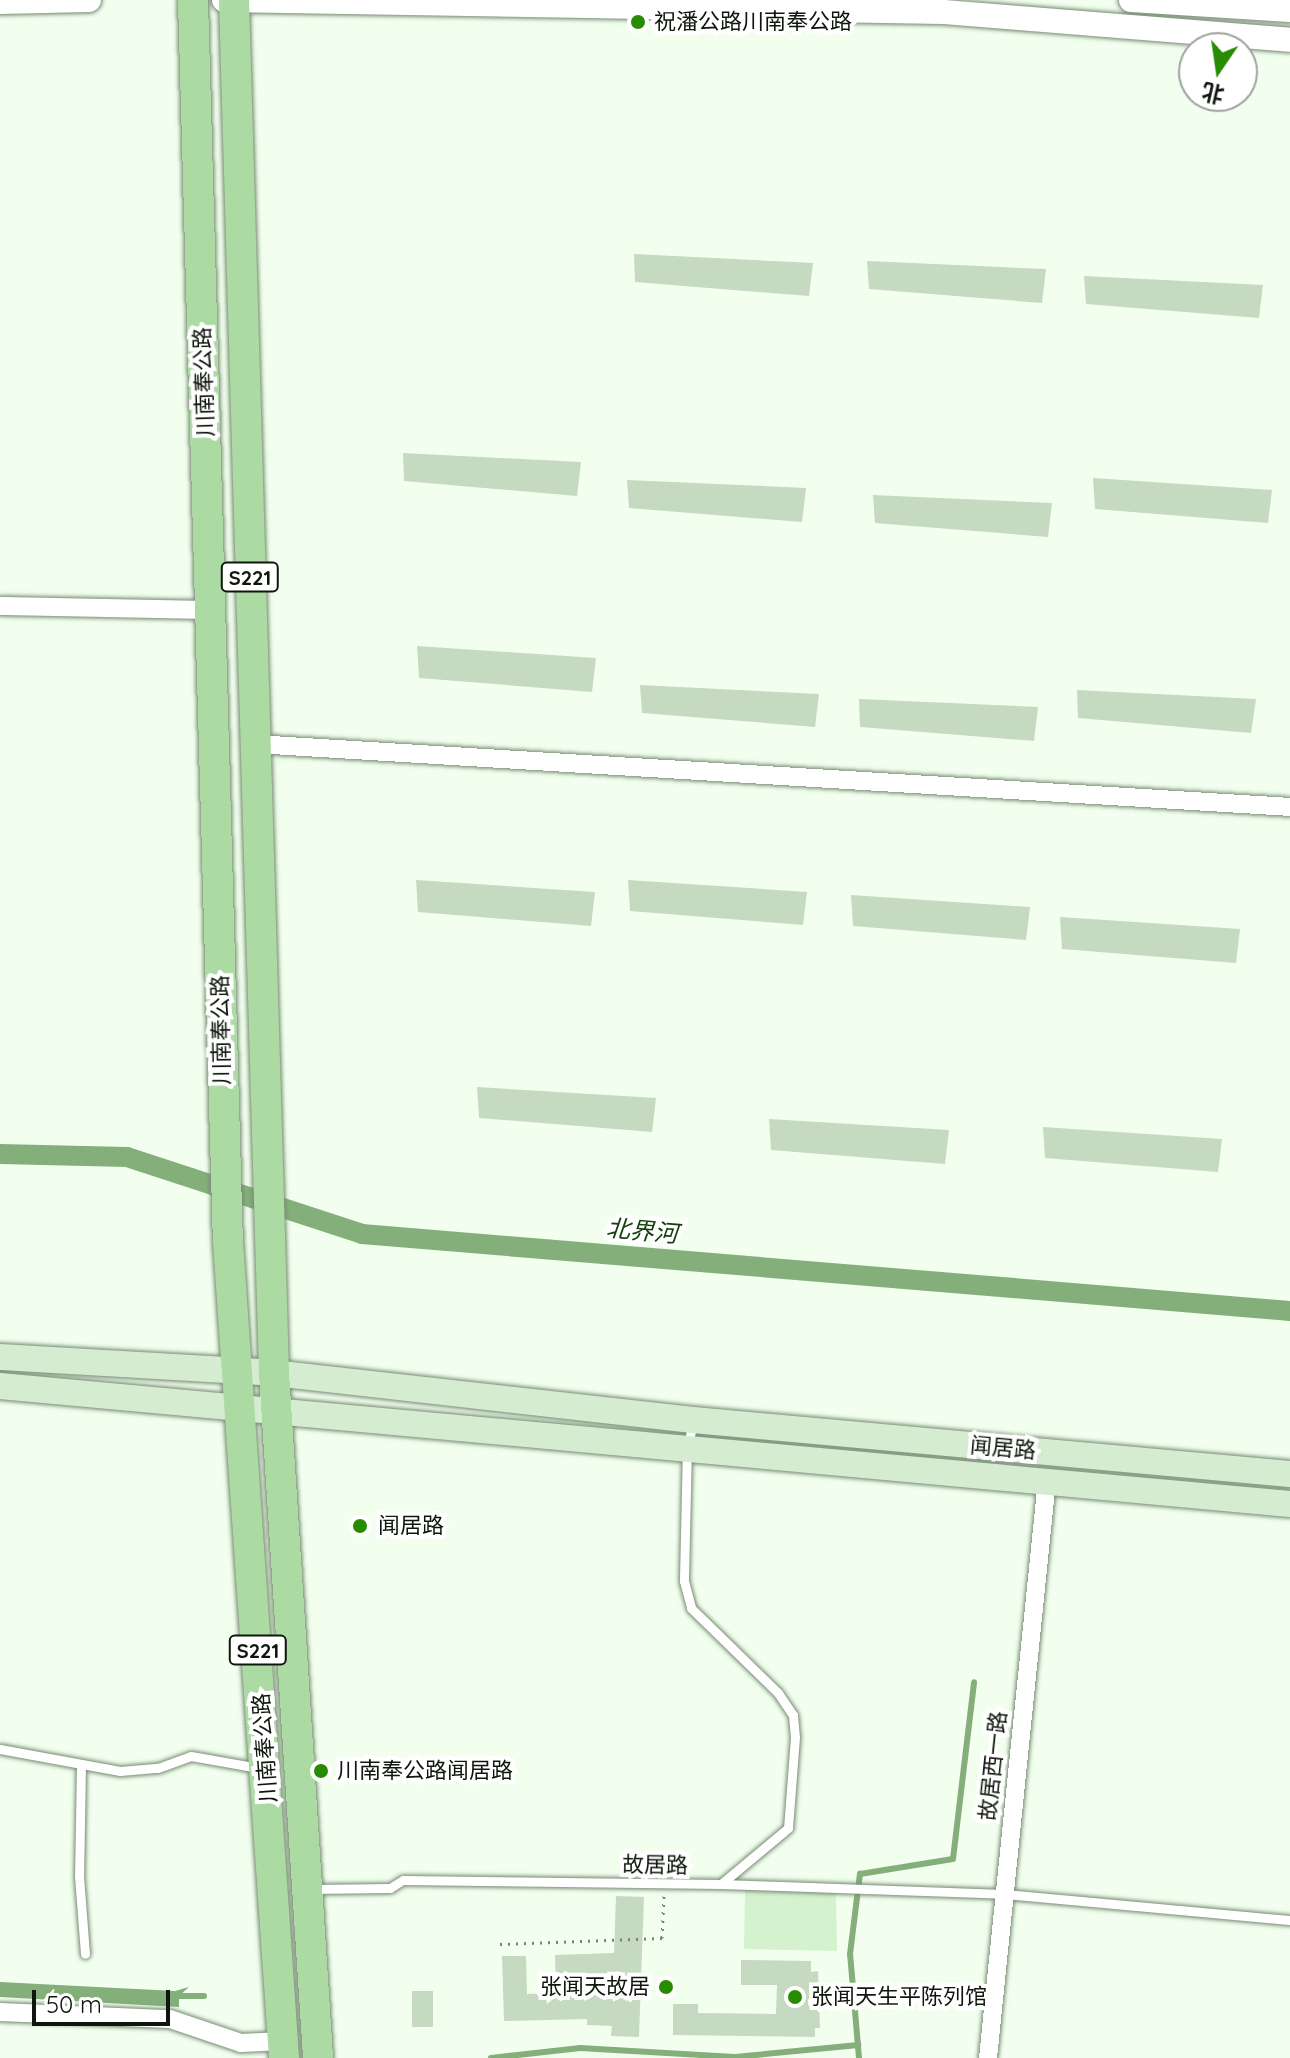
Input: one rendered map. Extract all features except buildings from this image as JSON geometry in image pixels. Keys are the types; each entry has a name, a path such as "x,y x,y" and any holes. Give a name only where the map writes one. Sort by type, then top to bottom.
{"main road":[{"name":"川南奉公路","path":"193,0 228,1242 283,2050"},
{"name":"川南奉公路","path":"234,0 274,1373 318,2058"},
{"name":"闻居路","path":"0,1357 274,1373 693,1420 1290,1474"},
{"path":"0,1386 277,1415 687,1446 1290,1504"}],"street":[{"path":"0,2 89,0"},
{"path":"224,0 944,12 1290,40"},
{"path":"1131,0 1290,10"},
{"path":"0,606 211,610"},
{"path":"255,744 1290,807"},
{"name":"故居西一路","path":"988,2058 1047,1480"},
{"path":"0,2012 170,2019 241,2043 283,2050"}],"lane":[{"path":"693,1420 687,1446 684,1581 691,1608 778,1693 794,1726 788,1828 721,1884"},
{"path":"0,1749 120,1771 158,1768 191,1756 266,1770"},
{"path":"81,1765 79,1876 85,1954"},
{"name":"故居路","path":"307,1889 390,1888 403,1880 721,1884 879,1892 1004,1894 1290,1920"}],"path":[{"path":"500,1944 662,1938 664,1883"}],"shaded area":[{"path":"745,1890 836,1892 837,1951 744,1949"},
{"path":"0,1982 175,1991 189,1987 179,1996 179,2007 0,1997"}],"waterway":[{"name":"北界河","path":"0,1154 127,1157 362,1234 1290,1311"},
{"path":"859,2058 850,1954 860,1874 953,1859 974,1682"},
{"path":"172,1996 204,1996"},
{"path":"491,2058 580,2048 735,2057 858,2045"}],"place":[{"name":"祝潘公路川南奉公路","path":"638,22"},
{"name":"闻居路","path":"360,1526"},
{"name":"川南奉公路闻居路","path":"321,1771"},
{"name":"张闻天故居","path":"666,1987"},
{"name":"张闻天生平陈列馆","path":"795,1997"}]}
